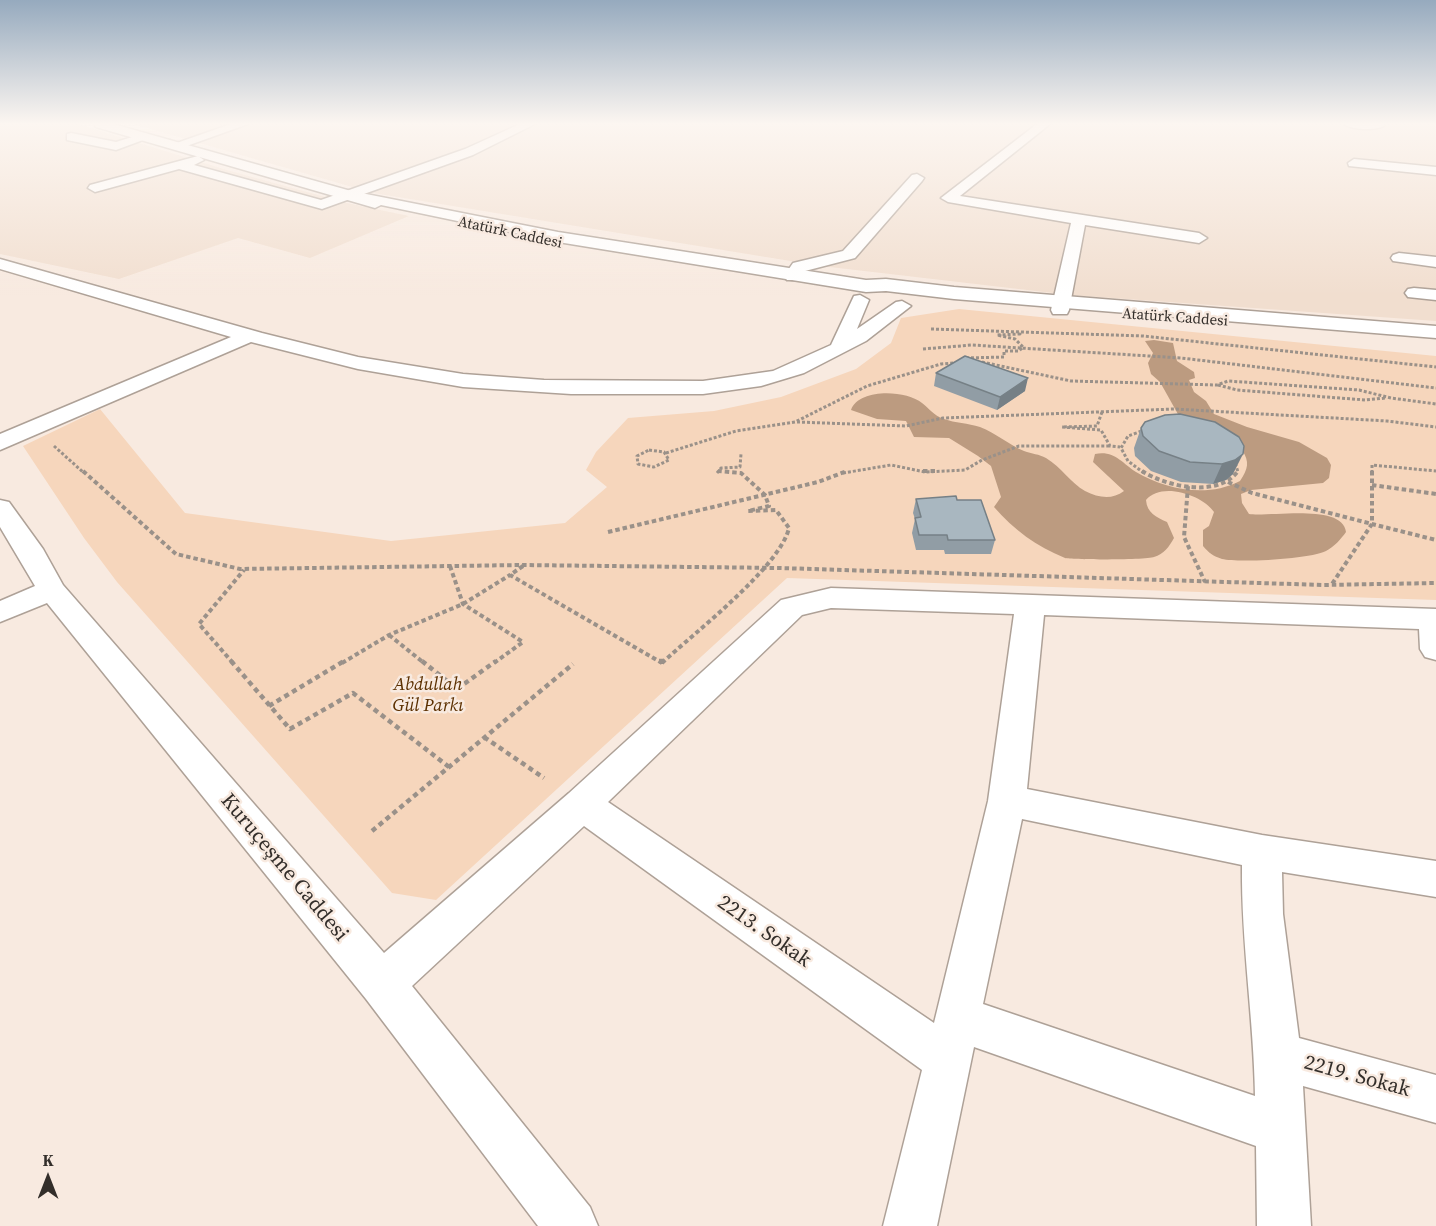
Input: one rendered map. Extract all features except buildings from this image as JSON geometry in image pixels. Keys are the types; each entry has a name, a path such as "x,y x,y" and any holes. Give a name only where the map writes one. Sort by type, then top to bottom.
{"main road":[{"name":"Atatürk Caddesi","path":"305,181 370,202 562,244 861,294 880,307 907,298 1061,305 1436,340"},
{"path":"354,195 558,237 793,276 861,294"},
{"path":"1061,305 1436,332"}],"street":[{"path":"94,188 119,181"},
{"path":"236,181 322,206 391,181"},
{"path":"793,276 799,267 849,255 914,181"},
{"path":"970,181 948,198 1199,238"},
{"path":"1061,305 1079,220"},
{"path":"1399,258 1436,262"},
{"path":"0,264 252,335 408,373 497,385 578,388 699,387 751,382 810,363 858,339 907,298"},
{"path":"1414,292 1436,295"},
{"path":"840,347 861,294"},
{"path":"0,443 252,335"},
{"name":"Kuruçeşme Caddesi","path":"3,516 29,549 51,590 382,984 571,1226"},
{"path":"0,612 51,590"},
{"path":"382,984 582,804 792,606 831,598 1030,605 1435,629"},
{"path":"910,1226 1007,801 1030,605"},
{"path":"1007,801 1262,852 1436,879"},
{"name":"2213. Sokak","path":"582,804 951,1039 1281,1130"},
{"path":"1262,852 1262,914 1278,1056 1284,1226"},
{"name":"2219. Sokak","path":"1278,1056 1436,1099"}],"path":[{"path":"932,329 1143,336 1436,367"},
{"path":"1017,331 1020,334 997,335 1014,339 1021,343 1022,348"},
{"path":"923,349 972,345 1181,358 1436,388"},
{"path":"961,363 968,356 1004,357 1004,351 1022,348"},
{"path":"795,422 867,386 941,364 979,362 1071,381 1217,385 1237,390 1365,400 1390,398"},
{"path":"1217,385 1228,381 1315,386 1359,390 1390,398 1436,404"},
{"path":"666,453 669,460 658,467 647,468 636,462 637,456 644,451 655,450 666,453 736,431 795,422 906,426 944,418 1174,409 1387,421 1436,427"},
{"path":"1102,412 1097,426 1062,427 1101,430 1110,446"},
{"path":"1151,428 1186,431 1204,436 1232,453 1239,464 1238,473 1228,482 1216,486 1188,486 1155,478 1137,470 1126,460 1120,447 1126,435 1151,428"},
{"path":"54,446 176,554 245,569 523,565 766,568 1331,585 1436,583"},
{"path":"608,532 765,495 851,470 891,465 911,467 925,472 965,470 982,460 1019,446 1120,447"},
{"path":"510,575 662,663 766,568 786,541 789,528 776,510 748,511 769,506 765,495 741,472 717,472 721,468 740,467 741,454"},
{"path":"1331,585 1372,524 1372,465 1436,471"},
{"path":"1228,482 1252,493 1436,540"},
{"path":"1372,485 1436,494"},
{"path":"1188,486 1184,537 1205,582"},
{"path":"269,706 389,635 463,603 523,565"},
{"path":"389,635 457,689 523,642 463,603 450,566"},
{"path":"245,569 199,624 290,729 353,693 449,767"},
{"path":"372,831 573,664"},
{"path":"484,737 544,778"}],"shaded area":[{"path":"0,181 268,181 347,203 409,216 310,258 238,238 119,279 0,254"},
{"path":"332,181 1436,181 1436,321 1070,295 821,266 373,193"},
{"path":"1145,341 1173,343 1177,361 1194,372 1195,378 1189,380 1194,392 1206,401 1214,414 1247,427 1299,442 1327,458 1331,465 1329,478 1323,483 1251,490 1241,494 1242,503 1249,514 1304,513 1333,517 1342,523 1346,532 1335,545 1318,554 1291,558 1243,561 1222,559 1211,554 1203,546 1203,530 1209,526 1214,512 1209,506 1182,492 1161,491 1146,500 1150,511 1167,522 1174,538 1161,554 1138,559 1065,558 1026,537 994,507 1001,497 991,466 978,456 949,438 914,437 906,421 877,419 851,410 863,398 884,393 915,399 940,417 980,427 1024,451 1046,458 1080,488 1100,496 1115,496 1124,491 1093,462 1095,454 1102,453 1113,456 1148,478 1187,490 1214,489 1240,481 1247,466 1242,450 1179,416 1160,382 1151,374 1148,363 1153,353"}],"green space":[{"name":"Abdullah Gül Parkı","path":"959,309 1436,356 1436,600 787,578 436,900 392,893 117,582 84,538 23,446 100,409 185,513 391,541 565,523 607,487 586,470 596,452 628,418 714,411 781,397 856,369 891,343 901,318"}]}
